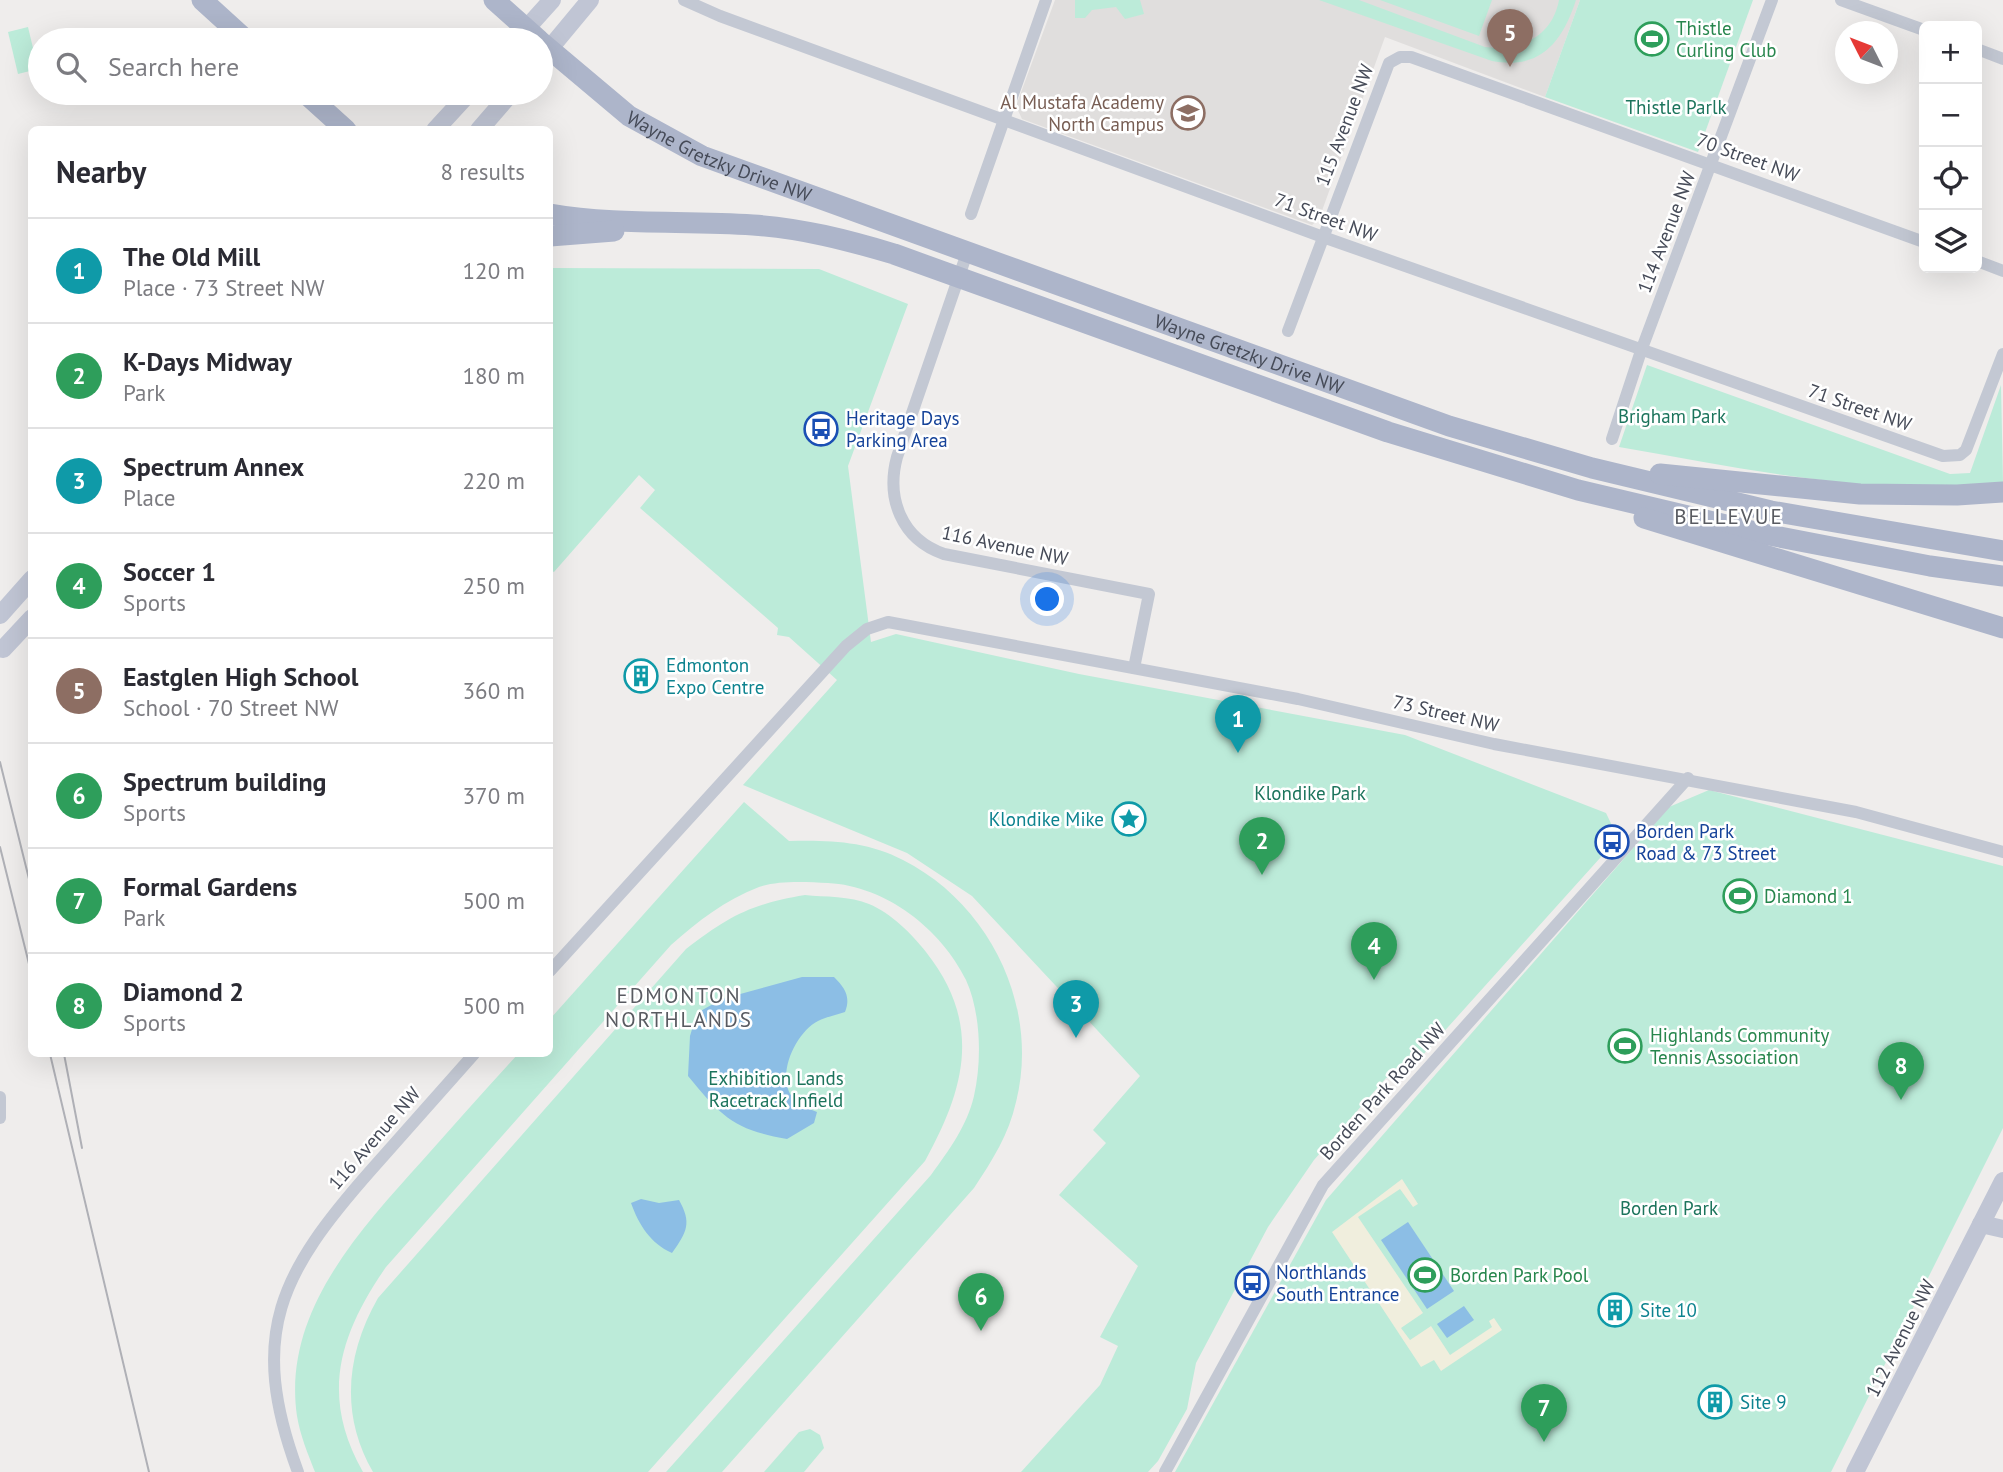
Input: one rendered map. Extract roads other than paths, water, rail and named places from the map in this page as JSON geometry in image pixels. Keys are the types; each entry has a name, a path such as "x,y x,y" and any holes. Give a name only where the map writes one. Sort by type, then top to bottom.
{"main road":[{"path":"202,0 233,28"},
{"name":"Wayne Gretzky Drive NW","path":"494,0 521,28"},
{"path":"541,28 552,0"},
{"path":"553,29 590,0"},
{"name":"Wayne Gretzky Drive NW","path":"553,57 629,116 680,145 756,177 1449,426 1592,468 1771,511 2003,551"},
{"path":"318,105 342,126"},
{"path":"439,126 458,105"},
{"path":"483,126 501,105"},
{"name":"Wayne Gretzky Drive NW","path":"553,214 613,222 754,225 830,235 958,277 1388,432 1578,489 1764,534 1930,566 2003,576"},
{"path":"553,236 689,224"},
{"path":"1592,468 1808,491 1957,495 2003,492"},
{"path":"1578,489 1659,525 2003,628"},
{"path":"0,615 28,584"},
{"path":"3,649 28,622"},
{"name":"112 Avenue NW","path":"1981,1224 2003,1172"},
{"name":"112 Avenue NW","path":"1856,1472 2003,1181"},
{"path":"1981,1224 2003,1229"}],"street":[{"name":"71 Street NW","path":"684,0 720,16 1322,237 1943,456 1961,455 1966,450 2003,354"},
{"path":"971,214 1046,0"},
{"name":"114 Avenue NW","path":"1612,439 1641,351 1772,0"},
{"path":"1840,0 1919,28"},
{"path":"1982,51 2003,59"},
{"name":"70 Street NW","path":"1399,57 1411,57 1919,240"},
{"name":"115 Avenue NW","path":"1288,331 1389,63 1399,57"},
{"name":"116 Avenue NW","path":"967,253 893,472 892,487 902,520 915,538 944,554 1149,594 1134,668"},
{"path":"1982,263 2003,271"},
{"name":"73 Street NW","path":"553,968 846,646 878,625 903,623 1298,699 1494,744 1688,778 1856,812 2003,852"},
{"name":"Borden Park Road NW","path":"1165,1472 1323,1185 1688,778"},
{"name":"116 Avenue NW","path":"298,1472 277,1394 274,1348 284,1294 306,1250 340,1205 471,1057"},
{"path":"0,1118 1,1100"}],"water":[{"path":"802,977 834,977 844,989 847,1002 845,1012 821,1020 810,1027 790,1055 786,1078 788,1089 798,1103 817,1112 814,1123 787,1139 741,1126 710,1101 688,1076 690,1036 697,1013 722,999"},
{"path":"641,1199 659,1203 679,1200 686,1227 672,1253 651,1239 642,1226 631,1203"},
{"path":"1408,1222 1454,1291 1427,1309 1381,1240"},
{"path":"1464,1306 1474,1320 1447,1338 1437,1324"}],"tram line":[{"path":"0,762 28,875"},
{"path":"0,847 28,960"},
{"path":"51,1057 149,1472"},
{"path":"65,1057 82,1148"}],"place":[{"name":"Thistle Curling Club","path":"1652,39"},
{"name":"Eastglen High School","path":"1510,67"},
{"name":"Al Mustafa Academy North Campus","path":"1188,113"},
{"name":"Heritage Days Parking Area","path":"821,429"},
{"name":"Edmonton Expo Centre","path":"641,676"},
{"name":"The Old Mill","path":"1238,753"},
{"name":"Klondike Mike","path":"1129,819"},
{"name":"Borden Park Road & 73 Street","path":"1612,842"},
{"name":"K-Days Midway","path":"1262,875"},
{"name":"Diamond 1","path":"1740,896"},
{"name":"Soccer 1","path":"1374,980"},
{"name":"Spectrum Annex","path":"1076,1038"},
{"name":"Highlands Community Tennis Association","path":"1625,1046"},
{"name":"Diamond 2","path":"1901,1100"},
{"name":"Borden Park Pool","path":"1425,1275"},
{"name":"Northlands South Entrance","path":"1252,1283"},
{"name":"Site 10","path":"1615,1310"},
{"name":"Spectrum building","path":"981,1331"},
{"name":"Site 9","path":"1715,1402"},
{"name":"Formal Gardens","path":"1544,1442"}],"district":[{"name":"BELLEVUE","path":"1729,517"},
{"name":"EDMONTON NORTHLANDS","path":"679,1008"}],"park label":[{"name":"Thistle Parlk","path":"1676,107"},
{"name":"Brigham Park","path":"1672,416"},
{"name":"Klondike Park","path":"1310,793"},
{"name":"Exhibition Lands Racetrack Infield","path":"776,1089"},
{"name":"Borden Park","path":"1669,1208"}]}
